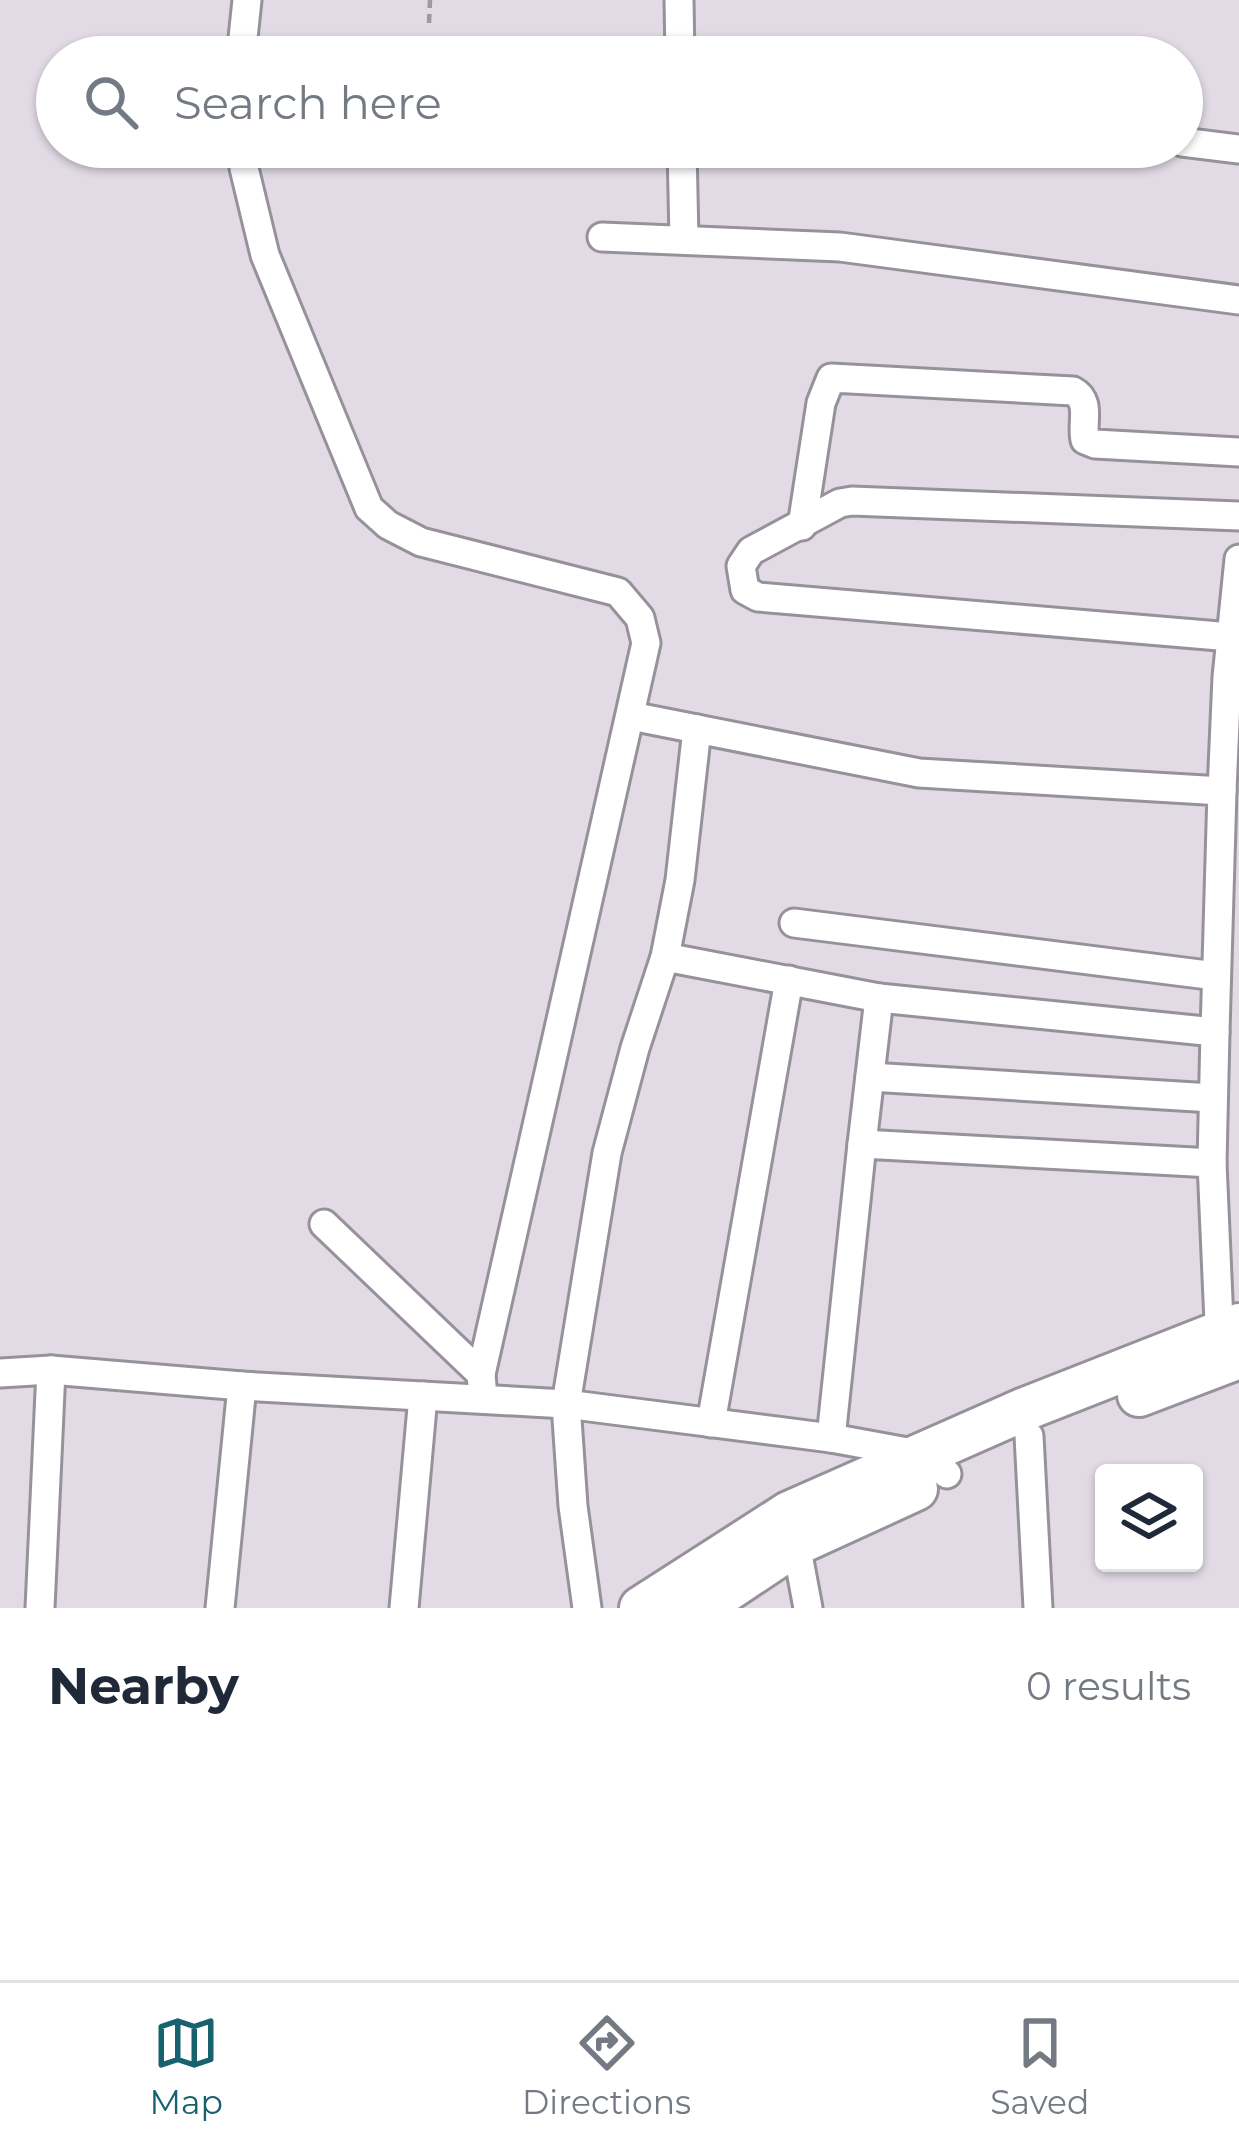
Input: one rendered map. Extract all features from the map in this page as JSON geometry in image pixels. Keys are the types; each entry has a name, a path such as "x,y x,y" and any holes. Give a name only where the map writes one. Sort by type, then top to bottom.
{"main road":[{"path":"641,1608 789,1513 1029,1436 1229,1345"},
{"path":"700,1608 796,1544 1025,1409 1229,1345"}],"street":[{"path":"243,36 247,0"},
{"path":"679,0 680,36"},
{"path":"1203,145 1239,149"},
{"path":"244,168 265,255 370,508 388,525 421,542 613,590 640,617 646,643 482,1386"},
{"path":"682,168 684,240"},
{"path":"602,237 840,247 1239,300"},
{"path":"802,526 821,403 832,378 1073,392 1085,404 1085,440 1095,444 1239,452"},
{"path":"1231,637 749,594 743,559 840,503 852,501 1239,516"},
{"path":"1229,1345 1212,1163 1216,976 1231,830 1222,791 1239,559"},
{"path":"631,716 919,773 1222,791"},
{"path":"587,1608 566,1404 607,1154 665,957 680,880 697,729"},
{"path":"794,923 1216,976"},
{"path":"665,957 879,998 1215,1032"},
{"path":"711,1423 789,980"},
{"path":"830,1438 879,998"},
{"path":"870,1077 1213,1098"},
{"path":"862,1144 1212,1163"},
{"path":"324,1224 482,1386"},
{"path":"0,1373 51,1370 423,1396 482,1386 566,1404 830,1438 936,1465"},
{"path":"40,1608 51,1370"},
{"path":"220,1608 242,1386"},
{"path":"404,1608 423,1396"},
{"path":"1029,1436 1038,1608"},
{"path":"796,1544 808,1608"}],"path":[{"path":"428,22 430,0"}]}
